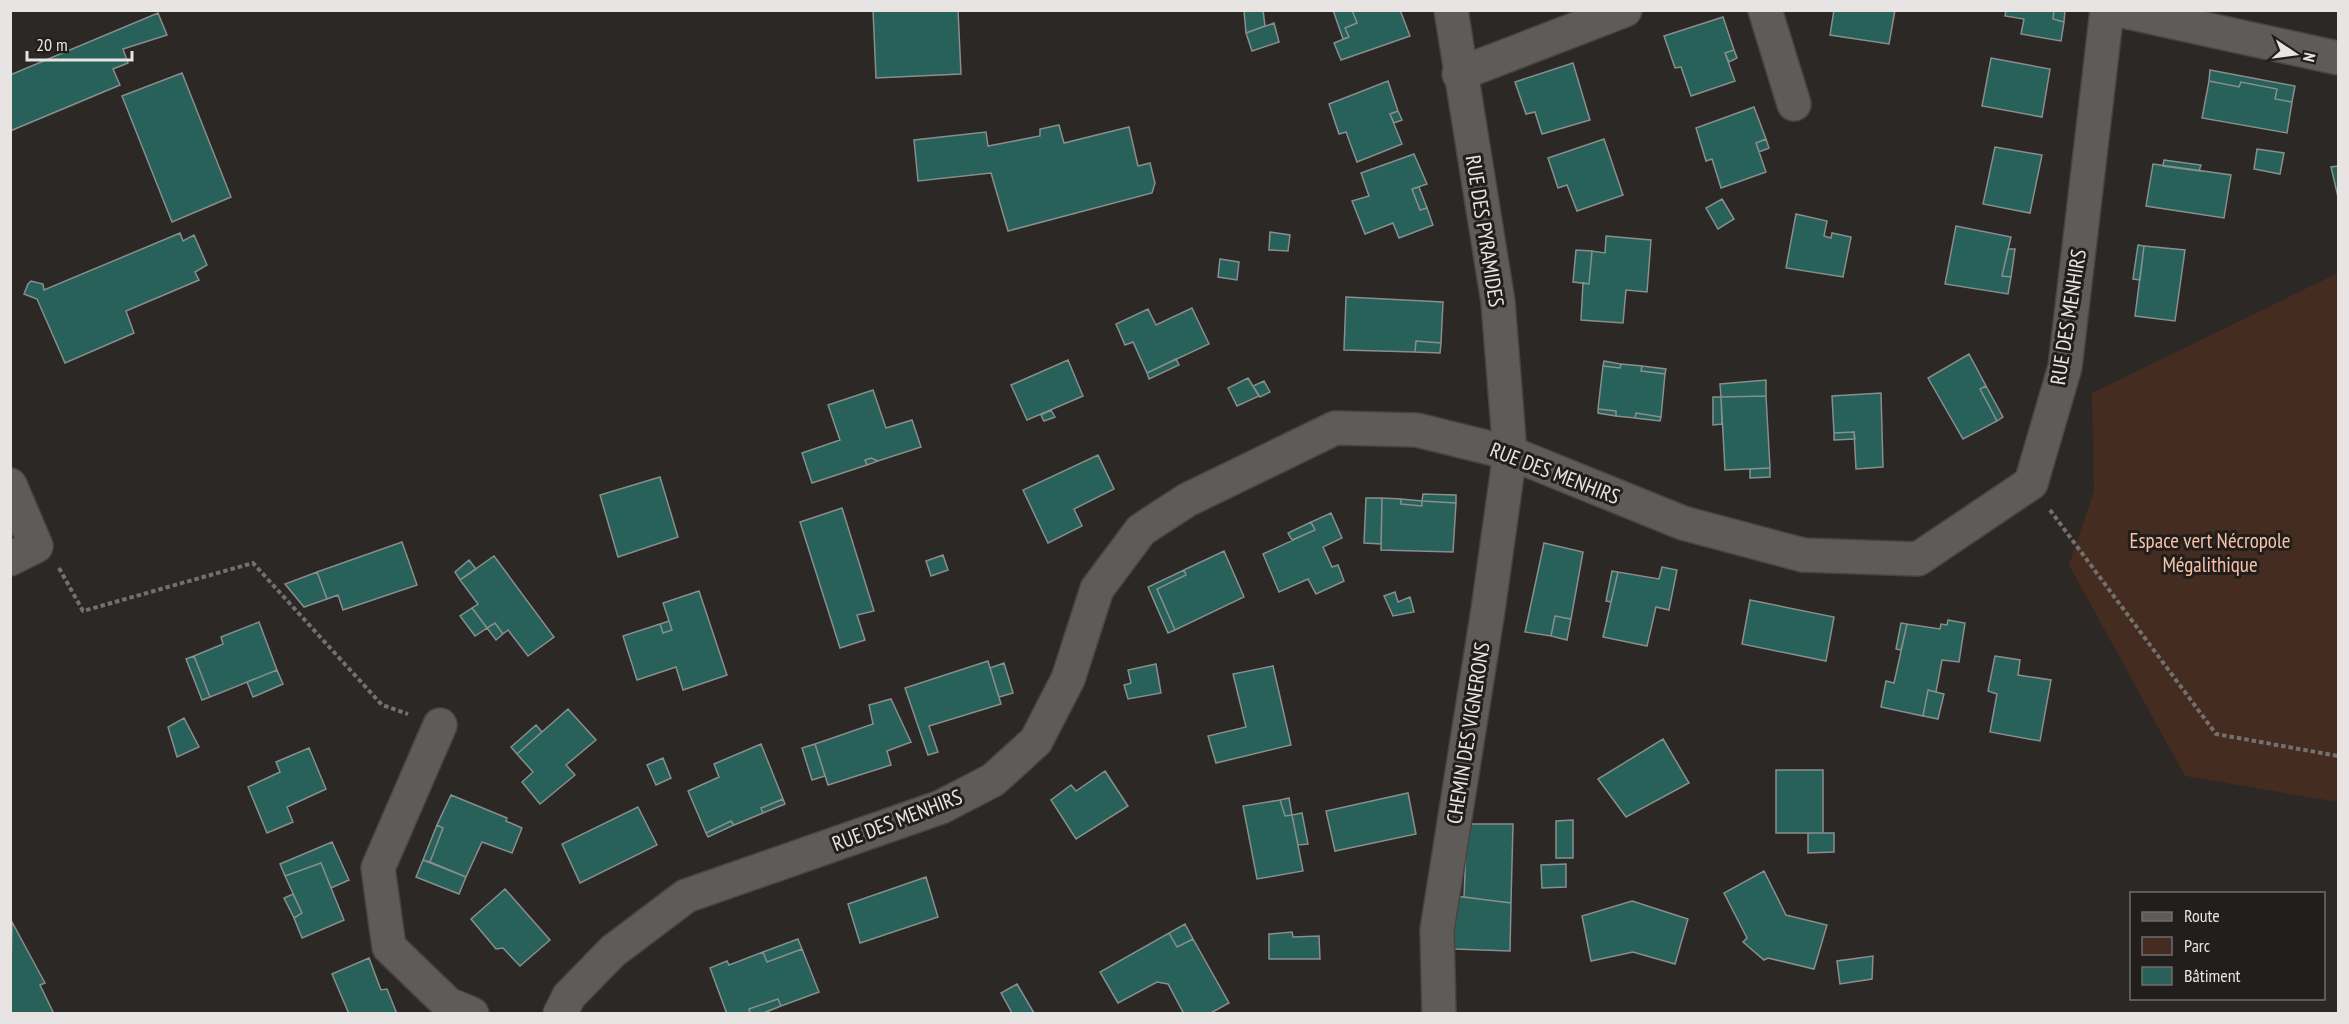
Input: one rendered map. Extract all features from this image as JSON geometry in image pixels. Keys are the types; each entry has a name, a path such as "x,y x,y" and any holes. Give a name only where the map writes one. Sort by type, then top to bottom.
{"street":[{"name":"RUE DES PYRAMIDES","path":"1451,10 1459,74 1498,302 1510,453"},
{"path":"1459,74 1625,10"},
{"path":"1765,10 1794,104"},
{"name":"RUE DES MENHIRS","path":"560,1014 569,996 613,951 686,896 941,807 993,780 1036,741 1068,679 1097,589 1141,530 1187,500 1335,428 1417,430 1510,453 1683,523 1803,555 1918,559 2031,483 2064,367 2107,10"},
{"path":"2118,10 2338,58"},
{"name":"CHEMIN DES VIGNERONS","path":"1439,1014 1437,930 1488,610 1510,453"},
{"path":"10,486 23,552"},
{"path":"440,725 378,868 389,947 448,1004 472,1014"}],"path":[{"path":"2031,483 2216,734 2338,756"},
{"path":"23,552 55,561 83,612 253,563 382,705 440,725"}],"green space":[{"name":"Espace vert Nécropole Mégalithique","path":"2338,273 2338,802 2185,776 2069,565 2094,491 2092,393"}],"building":[{"path":"873,10 958,10 961,74 876,78"},
{"path":"1263,10 1265,26 1246,33 1244,11"},
{"path":"1333,10 1352,10 1357,23 1345,28 1349,37 1343,39"},
{"path":"1352,10 1400,10 1410,36 1341,60 1334,43 1349,37 1345,28 1357,23"},
{"path":"1834,10 1895,10 1889,44 1830,35"},
{"path":"2006,10 2054,10 2053,19 2064,22 2061,41 2021,34 2024,19 2005,16"},
{"path":"2054,10 2065,10 2064,22 2053,19"},
{"path":"158,13 167,35 123,49 128,63 113,69 120,85 10,131 10,75"},
{"path":"1723,17 1734,50 1725,53 1735,81 1691,96 1681,67 1675,68 1664,36"},
{"path":"1274,23 1279,42 1252,51 1246,33"},
{"path":"1734,50 1737,58 1729,62 1725,53"},
{"path":"1991,58 2050,69 2042,117 1982,106"},
{"path":"1573,63 1590,120 1542,134 1535,112 1526,114 1515,82"},
{"path":"2210,70 2295,86 2292,102 2275,99 2277,89 2241,82 2239,87 2209,81"},
{"path":"182,73 231,197 172,222 122,96"},
{"path":"1388,81 1398,111 1390,114 1402,144 1357,162 1346,132 1339,134 1329,104"},
{"path":"2209,81 2239,87 2241,82 2277,89 2275,99 2292,102 2287,133 2202,118"},
{"path":"1754,107 1766,139 1756,143 1766,172 1721,188 1712,159 1706,161 1696,128"},
{"path":"1398,111 1402,120 1394,123 1390,114"},
{"path":"1059,125 1064,143 1129,127 1138,166 1150,163 1155,183 1152,193 1008,231 991,173 918,181 914,140 986,132 988,146 1040,136 1040,129"},
{"path":"1604,139 1623,195 1577,211 1567,185 1558,188 1548,158"},
{"path":"1766,139 1769,148 1759,152 1756,143"},
{"path":"1995,147 2042,155 2030,213 1983,204"},
{"path":"2257,149 2284,153 2280,174 2254,169"},
{"path":"1414,154 1427,184 1412,189 1420,210 1427,208 1433,225 1399,238 1393,223 1365,234 1352,201 1369,196 1361,173"},
{"path":"2164,160 2201,165 2199,171 2163,166"},
{"path":"2153,164 2231,175 2224,218 2146,206"},
{"path":"2338,166 2338,197 2331,167"},
{"path":"1419,187 1427,208 1420,210 1412,189"},
{"path":"1722,199 1734,219 1718,229 1706,208"},
{"path":"1796,214 1827,221 1824,236 1831,238 1832,233 1851,237 1843,277 1786,268"},
{"path":"1956,226 2011,237 2002,276 2011,277 2008,294 1945,284"},
{"path":"1270,232 1290,235 1288,251 1269,250"},
{"path":"180,233 183,241 194,235 207,265 195,272 199,280 126,311 134,333 65,363 37,299 24,294 28,284 31,281 43,284 44,290"},
{"path":"1606,236 1651,240 1647,292 1626,290 1623,323 1581,320 1583,283 1589,284 1592,251 1605,253"},
{"path":"2138,245 2144,246 2140,280 2133,279"},
{"path":"2144,246 2185,250 2175,321 2135,316"},
{"path":"2008,249 2015,249 2011,277 2002,276"},
{"path":"1576,250 1592,251 1589,284 1573,282"},
{"path":"1220,259 1239,262 1237,280 1218,277"},
{"path":"1346,297 1443,302 1441,343 1416,341 1415,352 1344,350"},
{"path":"1192,308 1209,344 1147,373 1133,342 1125,345 1116,324 1148,309 1156,325"},
{"path":"1416,341 1441,343 1440,353 1415,352"},
{"path":"1969,354 1986,386 1980,389 1997,421 1963,439 1928,378"},
{"path":"1176,359 1179,365 1149,379 1147,373"},
{"path":"1068,360 1083,396 1027,420 1011,385"},
{"path":"1604,361 1621,364 1620,368 1603,366"},
{"path":"1621,364 1642,366 1641,371 1665,374 1661,417 1636,413 1635,418 1616,416 1616,411 1598,409 1603,366 1620,368"},
{"path":"1642,366 1666,369 1665,374 1641,371"},
{"path":"1248,378 1259,396 1237,406 1228,388"},
{"path":"1766,380 1766,396 1721,397 1720,384"},
{"path":"1264,381 1270,392 1260,397 1253,386"},
{"path":"1986,386 2003,417 1997,421 1980,389"},
{"path":"873,390 886,428 912,420 921,447 878,461 871,458 865,460 867,465 812,483 802,453 840,440 828,405"},
{"path":"1881,393 1883,467 1856,469 1854,432 1834,433 1832,396"},
{"path":"1766,396 1770,468 1725,470 1721,397"},
{"path":"1713,397 1721,397 1722,424 1713,425"},
{"path":"1598,409 1616,411 1616,416 1598,413"},
{"path":"1051,410 1055,417 1044,421 1041,415"},
{"path":"1636,413 1661,417 1660,421 1635,418"},
{"path":"1854,432 1855,439 1834,440 1834,433"},
{"path":"1098,455 1114,489 1074,509 1082,526 1048,543 1023,490"},
{"path":"871,458 878,461 867,465 865,460"},
{"path":"1770,468 1770,477 1750,478 1750,469"},
{"path":"660,477 678,537 618,557 600,495"},
{"path":"1423,494 1456,495 1456,503 1422,501"},
{"path":"1366,498 1382,498 1381,544 1364,543"},
{"path":"1382,498 1401,499 1401,504 1422,506 1422,501 1456,503 1453,552 1381,550"},
{"path":"1401,499 1422,501 1422,506 1401,504"},
{"path":"842,508 874,611 857,615 865,640 840,648 800,522"},
{"path":"1331,513 1342,538 1323,547 1332,567 1338,565 1344,581 1316,594 1308,579 1279,592 1263,554 1315,530 1311,522"},
{"path":"1311,522 1315,530 1292,540 1288,533"},
{"path":"402,542 417,585 343,610 338,595 327,599 317,572"},
{"path":"1544,543 1583,552 1571,619 1555,616 1551,636 1525,632"},
{"path":"1224,551 1244,597 1175,630 1157,589 1186,575 1184,570"},
{"path":"943,555 948,570 931,576 926,561"},
{"path":"494,556 554,637 528,656 508,630 503,634 495,623 487,628 472,608 478,604 460,580"},
{"path":"469,560 476,569 460,580 455,572"},
{"path":"1662,567 1677,570 1669,610 1656,607 1647,646 1603,637 1618,572 1659,579"},
{"path":"1184,570 1186,575 1157,589 1175,630 1168,633 1148,587"},
{"path":"1612,571 1618,572 1611,602 1606,601"},
{"path":"317,572 327,599 304,607 285,584"},
{"path":"699,591 727,675 683,690 676,667 637,680 623,636 660,624 663,633 672,630 663,603"},
{"path":"1395,592 1398,602 1410,597 1414,612 1393,616 1384,596"},
{"path":"1750,600 1834,617 1826,661 1742,644"},
{"path":"472,608 487,628 475,636 460,616"},
{"path":"1555,616 1571,619 1567,640 1551,636"},
{"path":"1948,620 1965,623 1959,662 1942,660 1936,692 1928,690 1923,716 1881,707 1886,681 1894,683 1907,624 1940,629 1941,624 1947,625"},
{"path":"669,621 672,630 663,633 660,624"},
{"path":"259,622 277,670 210,697 194,656 223,644 221,637"},
{"path":"495,623 503,634 496,640 487,628"},
{"path":"1901,623 1907,624 1901,650 1896,649"},
{"path":"194,656 210,697 202,700 186,659"},
{"path":"1995,656 2020,660 2018,675 2051,680 2040,741 1990,732 1997,694 1988,691"},
{"path":"988,661 1001,704 929,726 938,752 928,755 905,688"},
{"path":"1004,663 1013,693 999,697 990,668"},
{"path":"1156,664 1161,693 1128,699 1124,685 1131,683 1128,670"},
{"path":"1273,666 1291,745 1216,763 1208,736 1246,727 1233,674"},
{"path":"277,670 283,684 253,697 247,682"},
{"path":"1928,690 1944,694 1938,719 1923,716"},
{"path":"891,699 911,742 887,751 891,765 828,785 815,744 873,724 869,705"},
{"path":"568,709 596,740 566,765 575,775 540,804 522,782 533,772 517,754"},
{"path":"184,718 199,747 177,757 168,727"},
{"path":"536,725 542,732 517,754 511,747"},
{"path":"1663,739 1689,783 1626,817 1598,779"},
{"path":"761,744 783,799 761,808 763,813 734,825 731,821 706,833 688,791 719,777 714,764"},
{"path":"815,744 825,776 812,780 802,748"},
{"path":"309,748 326,789 287,807 293,822 267,833 248,787 280,772 276,762"},
{"path":"663,758 671,778 656,785 647,765"},
{"path":"1776,770 1823,770 1823,833 1776,833"},
{"path":"1105,771 1128,806 1076,839 1051,800 1071,785 1076,791"},
{"path":"1408,793 1416,834 1335,851 1326,811"},
{"path":"451,795 507,818 506,821 522,828 512,853 482,842 466,877 430,862 443,828 437,825"},
{"path":"1289,798 1292,815 1285,816 1280,800"},
{"path":"783,799 785,804 763,813 761,808"},
{"path":"1280,800 1285,816 1292,815 1303,871 1257,879 1243,806"},
{"path":"638,807 657,845 580,883 562,844"},
{"path":"1302,813 1308,844 1298,845 1292,815"},
{"path":"1573,820 1573,858 1556,858 1556,821"},
{"path":"731,821 734,825 708,837 706,833"},
{"path":"1467,824 1513,824 1511,903 1464,897"},
{"path":"437,825 443,828 430,862 423,860"},
{"path":"1808,833 1834,833 1834,852 1808,853"},
{"path":"332,842 349,880 331,888 321,863 285,876 280,864"},
{"path":"423,860 466,877 459,894 416,877"},
{"path":"321,863 344,920 302,938 294,918 302,913 285,876"},
{"path":"1566,864 1566,887 1542,888 1541,865"},
{"path":"1764,871 1786,915 1827,925 1814,969 1768,958 1764,960 1743,942 1747,938 1724,893"},
{"path":"926,877 938,917 860,943 848,904"},
{"path":"505,889 550,940 520,966 503,948 496,949 471,919"},
{"path":"293,894 302,913 294,918 284,898"},
{"path":"1455,896 1511,903 1510,951 1454,949"},
{"path":"1632,901 1688,919 1675,964 1633,952 1591,961 1582,916"},
{"path":"12,922 45,983 40,985 54,1014 10,1014"},
{"path":"1185,924 1193,939 1177,947 1169,933"},
{"path":"1292,932 1293,937 1319,936 1320,959 1269,959 1269,934"},
{"path":"1169,933 1177,947 1193,939 1229,1003 1209,1014 1184,1014 1168,984 1157,982 1118,1003 1100,972"},
{"path":"798,939 802,949 767,962 763,952"},
{"path":"802,949 819,992 781,1006 778,999 749,1009 750,1014 727,1014 710,968 727,961 729,965 763,952 767,962"},
{"path":"1873,956 1872,979 1840,984 1837,961"},
{"path":"369,958 381,990 387,989 397,1014 349,1014 332,974"},
{"path":"1017,984 1034,1013 1012,1013 1001,993"},
{"path":"778,999 781,1006 761,1014 750,1014 749,1009"}]}
